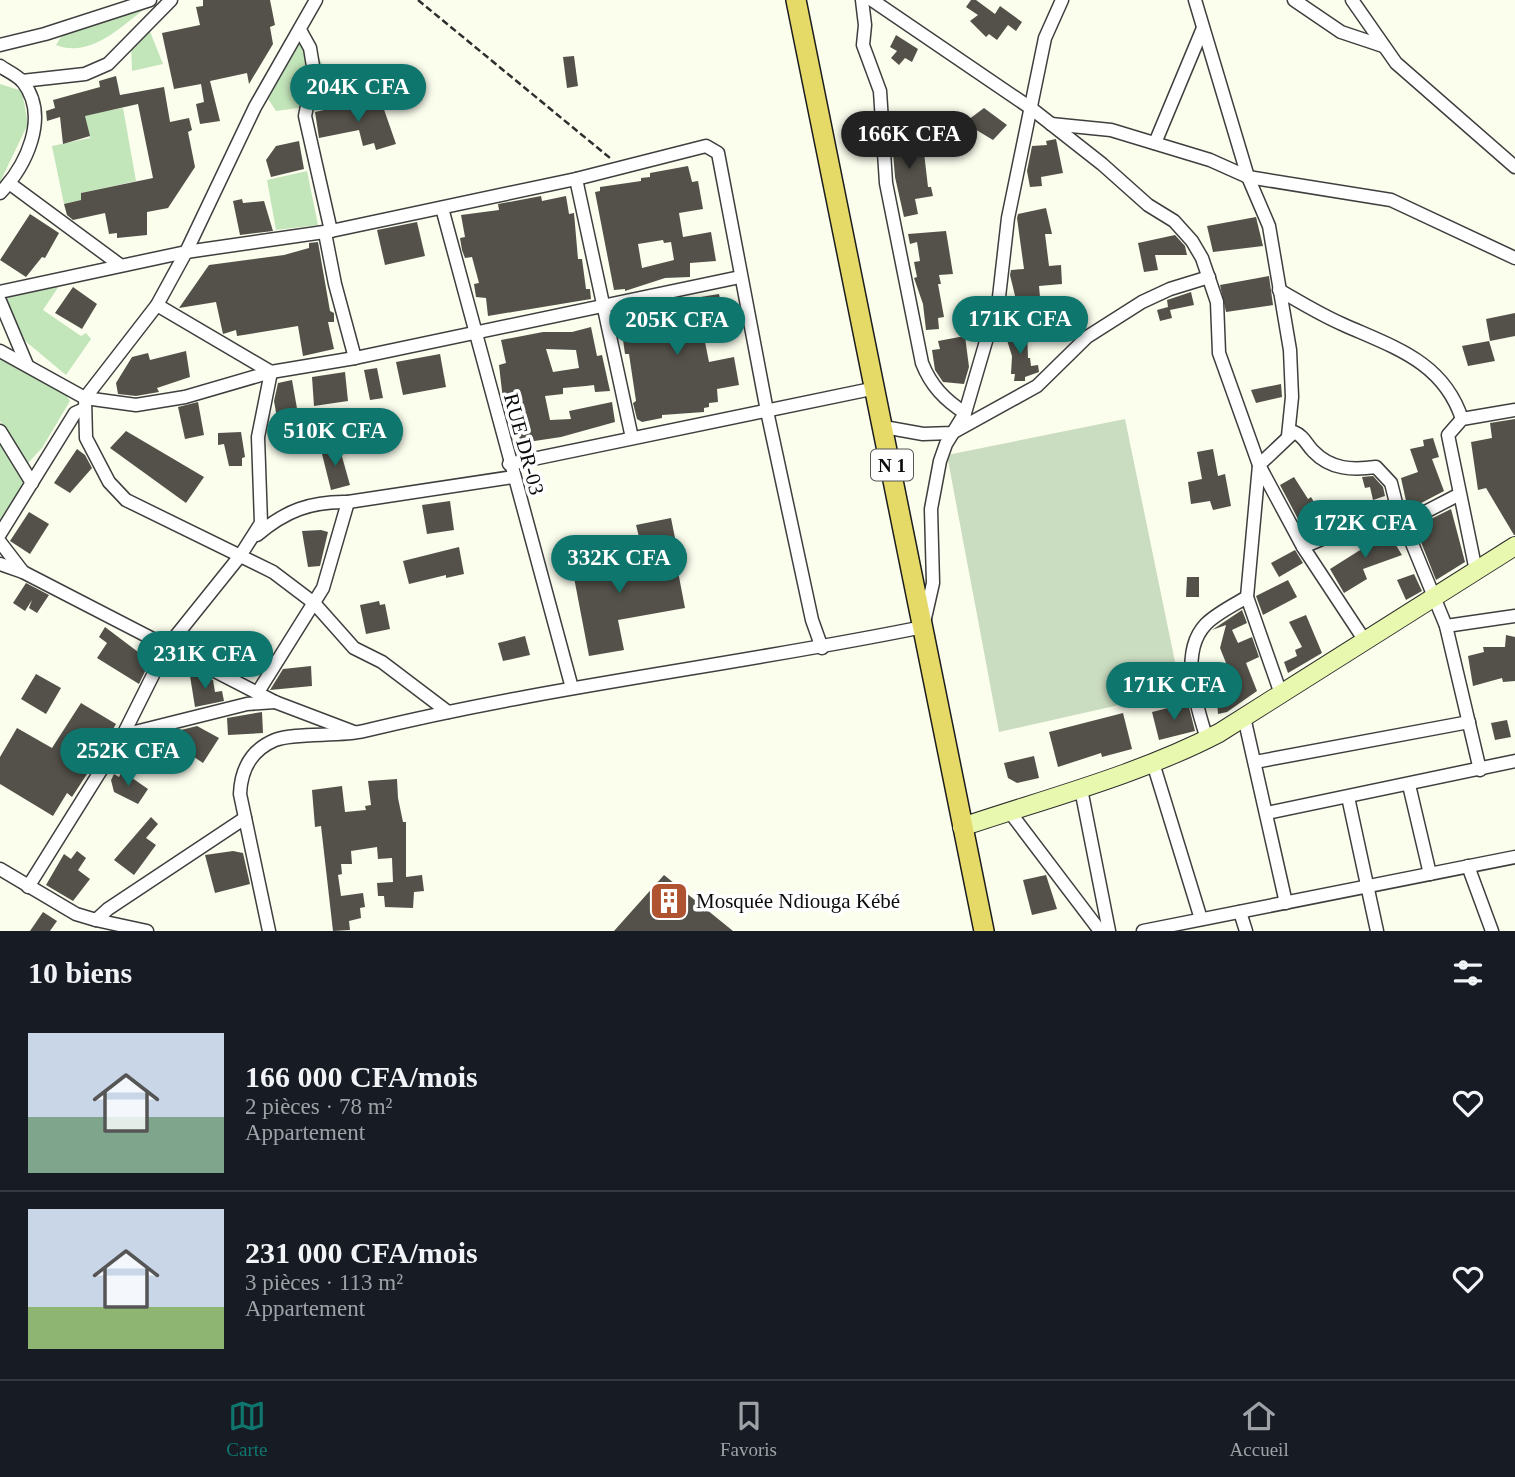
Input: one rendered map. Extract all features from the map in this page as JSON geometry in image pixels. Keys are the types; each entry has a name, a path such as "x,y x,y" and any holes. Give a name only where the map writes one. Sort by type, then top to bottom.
{"highway":[{"name":"N 1","path":"796,0 984,931"}],"main road":[{"path":"962,827 1081,789 1153,763 1207,739 1515,546"}],"street":[{"path":"0,45 45,34 150,0"},
{"path":"22,81 85,74 108,64 171,0"},
{"path":"862,0 865,25 863,45 880,91 886,183 922,363 928,379 947,401 965,413"},
{"path":"872,0 1032,109 1102,163 1148,205 1174,220 1192,240 1217,302 1219,353 1259,465 1303,547 1365,641"},
{"path":"269,931 240,794 241,775 249,759 275,740 357,733 572,688 822,648 923,627 933,583 931,509 940,460 952,432 965,413 999,297 1008,218 1045,38 1062,0"},
{"path":"1195,0 1248,177 1269,226 1290,350 1293,397 1288,436"},
{"path":"1294,0 1342,33 1383,46"},
{"path":"1352,0 1395,63 1515,167"},
{"path":"0,534 75,412 157,305 186,252 255,107 300,30 312,3"},
{"path":"1155,143 1203,28"},
{"path":"300,30 310,48 314,72 305,116 328,232 335,284 355,358"},
{"path":"0,66 22,81 33,101 34,131 26,158 5,188 120,265"},
{"path":"1051,124 1111,130 1210,160 1248,177 1391,200 1515,258"},
{"path":"0,292 186,252 328,232 576,179 706,146 715,149 718,153 767,411 812,620 822,648"},
{"path":"576,179 632,438"},
{"name":"RUE DR-03","path":"442,208 509,464 572,688"},
{"path":"0,351 27,365 84,403 136,405 185,397 271,372 355,358 740,277"},
{"path":"884,427 923,434 952,432 1037,386 1087,337 1142,302 1209,277"},
{"path":"1279,290 1343,324 1384,340 1440,378 1453,396 1462,419"},
{"path":"0,301 27,365"},
{"path":"157,305 271,372"},
{"path":"28,887 123,735 167,647 240,556 261,523 258,438 271,372"},
{"path":"509,464 876,388"},
{"path":"84,403 86,438 109,482 126,500 273,572 314,603 354,648 382,662 448,712"},
{"path":"1476,571 1458,495 1448,435 1462,419 1515,410"},
{"path":"0,431 32,483"},
{"path":"1281,694 1247,597 1259,465 1294,432 1302,435 1314,452 1328,463 1349,470 1376,467 1384,472 1391,483 1397,507 1436,596 1446,626 1480,770"},
{"path":"252,540 275,519 321,501 348,502 513,477"},
{"path":"1404,523 1458,495"},
{"path":"257,692 314,603 332,560 348,502"},
{"path":"1303,547 1397,507"},
{"path":"0,542 23,572"},
{"path":"0,564 23,572 275,702 357,733"},
{"path":"1207,739 1194,693 1194,651 1204,626 1247,597"},
{"path":"1446,626 1515,616"},
{"path":"123,735 247,704 275,702"},
{"path":"1244,717 1286,902"},
{"path":"1255,762 1469,722"},
{"path":"1267,813 1515,761"},
{"path":"1153,763 1201,919"},
{"path":"1409,785 1430,874"},
{"path":"1081,789 1109,931"},
{"path":"1348,797 1377,931"},
{"path":"1009,811 1100,931"},
{"path":"96,920 244,818"},
{"path":"1143,931 1515,857"},
{"path":"1468,866 1492,931"},
{"path":"0,869 76,914 147,931"},
{"path":"1240,912 1246,931"}],"path":[{"path":"418,0 621,167"}],"green space":[{"path":"130,9 143,10 103,40 80,48 56,45 64,32"},
{"path":"147,24 163,64 132,71 131,42"},
{"path":"300,31 310,48 305,107 276,111 265,94"},
{"path":"316,53 345,104 311,112"},
{"path":"0,84 22,91 28,124 0,182"},
{"path":"123,108 136,181 81,193 81,200 64,204 52,146 90,138 83,115"},
{"path":"307,171 318,225 276,230 267,180"},
{"path":"61,283 43,310 81,336 86,333 91,339 66,375 24,340 1,296"},
{"path":"0,360 23,368 66,395 70,401 42,448 28,463 0,421"},
{"path":"1125,419 1181,691 999,732 947,455"},
{"path":"0,441 26,483 0,521"}],"building":[{"path":"203,0 270,0 275,25 270,27 273,44 249,84 247,73 210,81 220,121 200,124 196,104 204,102 201,84 174,89 162,33 200,25 196,7 203,6"},
{"path":"971,0 976,0 995,14 1000,6 1022,22 1016,31 1008,25 997,40 989,34 986,37 970,21 978,15 966,7"},
{"path":"896,35 918,49 912,62 905,58 899,65 891,58 897,51 890,47"},
{"path":"574,56 578,86 567,88 563,57"},
{"path":"116,76 120,95 164,87 170,122 189,118 192,130 188,132 195,167 168,208 147,212 147,235 117,238 117,233 109,234 105,213 73,220 67,215 64,204 81,200 81,193 153,178 138,104 85,116 90,136 63,144 60,117 47,121 46,111 55,108 53,100 100,87 99,81"},
{"path":"380,98 396,144 376,150 374,143 363,146 359,130 319,138 315,112 346,105 346,110 369,107 368,100"},
{"path":"984,108 1007,125 993,140 973,128 968,120"},
{"path":"906,127 912,146 923,144 928,187 931,187 933,196 915,199 918,214 904,217 895,177 891,129"},
{"path":"1056,139 1063,173 1041,177 1042,186 1030,187 1027,171 1032,146 1047,145 1046,141"},
{"path":"299,141 304,169 271,177 266,160 276,146"},
{"path":"688,166 692,182 698,181 703,209 679,213 683,237 711,232 716,261 690,263 690,277 665,278 625,291 614,290 595,192 600,191 600,187 641,181 641,178 650,177 650,173","holes":["663,240 664,243 671,242 674,260 642,268 638,244"]},
{"path":"541,196 542,201 566,196 569,214 574,213 578,259 582,259 586,289 590,289 591,299 488,316 486,298 476,297 474,284 479,283 472,257 465,258 462,250 460,238 465,237 461,215 499,210 498,204"},
{"path":"242,199 243,203 264,201 273,231 240,235 233,201"},
{"path":"1046,208 1052,234 1045,234 1049,266 1061,265 1062,284 1039,286 1042,319 1024,320 1022,307 1018,308 1010,275 1011,270 1024,269 1017,218 1018,214"},
{"path":"30,214 59,233 45,258 42,257 26,277 0,260"},
{"path":"1256,217 1263,246 1213,252 1207,226"},
{"path":"417,222 425,256 385,265 377,230"},
{"path":"946,231 953,274 939,275 944,317 938,318 939,329 926,330 923,304 914,278 917,277 914,262 920,261 917,242 910,244 908,234"},
{"path":"1175,235 1185,246 1187,255 1155,255 1158,270 1144,272 1138,243"},
{"path":"318,242 330,311 334,313 334,322 328,322 334,349 303,356 298,326 237,336 236,330 223,334 216,302 179,308 209,265 284,255 309,248 309,243"},
{"path":"1269,276 1273,305 1226,312 1220,285"},
{"path":"73,287 97,304 82,329 55,313"},
{"path":"1191,292 1194,305 1170,310 1172,318 1160,321 1157,310 1168,307 1167,300"},
{"path":"719,294 729,337 705,342 709,362 734,357 739,385 717,389 718,402 709,403 704,412 662,415 662,418 642,422 637,419 629,354 625,354 620,318 635,315 634,309 676,304 676,301"},
{"path":"1515,313 1515,336 1490,341 1486,319"},
{"path":"591,327 597,356 602,355 610,391 595,392 594,385 563,388 563,394 545,396 550,420 571,419 569,411 612,402 615,422 561,437 521,443 516,426 521,426 517,403 503,400 499,365 506,363 501,340 543,332 572,332","holes":["546,349 576,350 579,368 553,372"]},
{"path":"1027,331 1028,358 1031,366 1038,365 1039,372 1025,377 1025,381 1014,381 1015,374 1011,374 1012,356 1005,334"},
{"path":"965,336 969,367 964,384 943,382 935,370 932,350 940,349 938,341"},
{"path":"1489,341 1495,361 1468,366 1462,346"},
{"path":"186,351 190,377 157,388 159,392 136,396 118,394 116,383 132,357 148,353 150,360"},
{"path":"440,354 446,387 403,395 396,362"},
{"path":"377,368 383,398 370,400 364,370"},
{"path":"345,372 348,401 314,406 312,377"},
{"path":"292,380 298,414 277,418 274,401 278,383"},
{"path":"1281,384 1282,397 1256,403 1251,390"},
{"path":"198,402 204,435 185,439 178,407"},
{"path":"1515,419 1514,535 1486,488 1478,490 1471,442 1492,438 1490,423"},
{"path":"126,431 204,477 186,503 110,448"},
{"path":"241,432 245,457 242,458 242,466 229,466 224,444 218,445 218,433"},
{"path":"1433,438 1439,457 1432,459 1444,491 1408,510 1401,478 1418,472 1410,449 1424,446 1423,440"},
{"path":"339,446 350,485 331,490 321,450"},
{"path":"77,449 85,455 92,468 70,493 54,483"},
{"path":"1213,449 1218,476 1225,474 1231,506 1213,510 1210,501 1191,504 1188,482 1202,479 1197,452"},
{"path":"1373,476 1383,487 1385,496 1373,500 1370,487 1365,488 1362,477"},
{"path":"1294,477 1308,499 1311,497 1329,527 1307,536 1280,485"},
{"path":"450,501 454,530 427,534 422,505"},
{"path":"1451,509 1465,562 1436,580 1415,527"},
{"path":"29,512 49,524 30,554 10,541"},
{"path":"671,518 675,538 641,545 636,525"},
{"path":"1380,525 1385,539 1391,537 1402,555 1363,569 1367,579 1344,593 1330,569 1376,540 1369,528"},
{"path":"302,531 328,532 320,566 308,567"},
{"path":"594,535 602,571 609,570 610,573 676,561 685,608 618,620 624,650 589,656 567,541"},
{"path":"459,547 464,574 446,578 446,575 409,584 403,561"},
{"path":"1295,550 1303,563 1279,577 1271,563"},
{"path":"1414,574 1422,591 1406,600 1397,580"},
{"path":"1187,577 1199,577 1199,597 1186,597"},
{"path":"1288,580 1297,597 1263,615 1256,596"},
{"path":"26,583 49,595 37,613 29,608 32,600 25,611 13,603"},
{"path":"379,601 380,605 385,604 390,629 366,634 360,605"},
{"path":"1242,610 1247,623 1232,630 1238,643 1252,637 1259,657 1246,663 1257,691 1227,712 1218,714 1217,702 1234,699 1215,669 1226,663 1220,648 1226,625 1212,630"},
{"path":"1306,615 1322,653 1288,673 1284,662 1297,656 1295,650 1302,647 1289,622"},
{"path":"105,627 150,661 139,684 97,658 107,643 99,637"},
{"path":"1506,635 1515,637 1515,681 1503,682 1502,678 1473,686 1468,656 1484,652 1483,647 1505,647"},
{"path":"525,636 530,655 503,661 498,643"},
{"path":"311,666 312,686 270,690 283,669"},
{"path":"36,674 61,688 46,714 21,699"},
{"path":"202,674 213,680 215,692 222,691 224,701 195,707 190,676"},
{"path":"81,703 116,724 102,748 100,747 82,771 87,774 72,797 67,793 53,816 0,784 0,757 17,728 52,748"},
{"path":"1188,703 1195,731 1159,740 1152,712"},
{"path":"262,712 263,733 228,735 227,718"},
{"path":"1123,713 1132,749 1102,757 1101,753 1058,767 1049,732"},
{"path":"1507,720 1511,737 1495,740 1491,723"},
{"path":"197,726 219,738 203,763 161,735"},
{"path":"1034,756 1039,778 1017,783 1008,778 1004,763"},
{"path":"122,771 148,789 138,804 114,792 111,780 114,774 119,777"},
{"path":"397,779 403,822 406,822 406,877 422,875 424,891 414,892 413,908 385,907 384,896 378,896 377,883 393,882 392,858 378,859 377,847 351,851 352,864 341,864 342,874 338,875 341,896 363,893 365,907 360,908 361,918 349,921 350,930 333,931 321,826 315,827 312,790 342,786 345,812 366,810 365,806 371,805 368,781"},
{"path":"151,817 158,824 146,838 156,845 134,875 114,860"},
{"path":"77,851 86,858 78,870 90,879 73,901 46,885 64,854 71,859"},
{"path":"233,851 243,853 250,884 215,893 205,855"},
{"name":"Mosquée Ndiouga Kébé","path":"664,875 733,931 614,931"},
{"path":"1046,875 1057,909 1032,915 1023,880"},
{"path":"43,912 57,921 50,931 30,931"}],"place":[{"name":"Mosquée Ndiouga Kébé","path":"669,901"}]}
